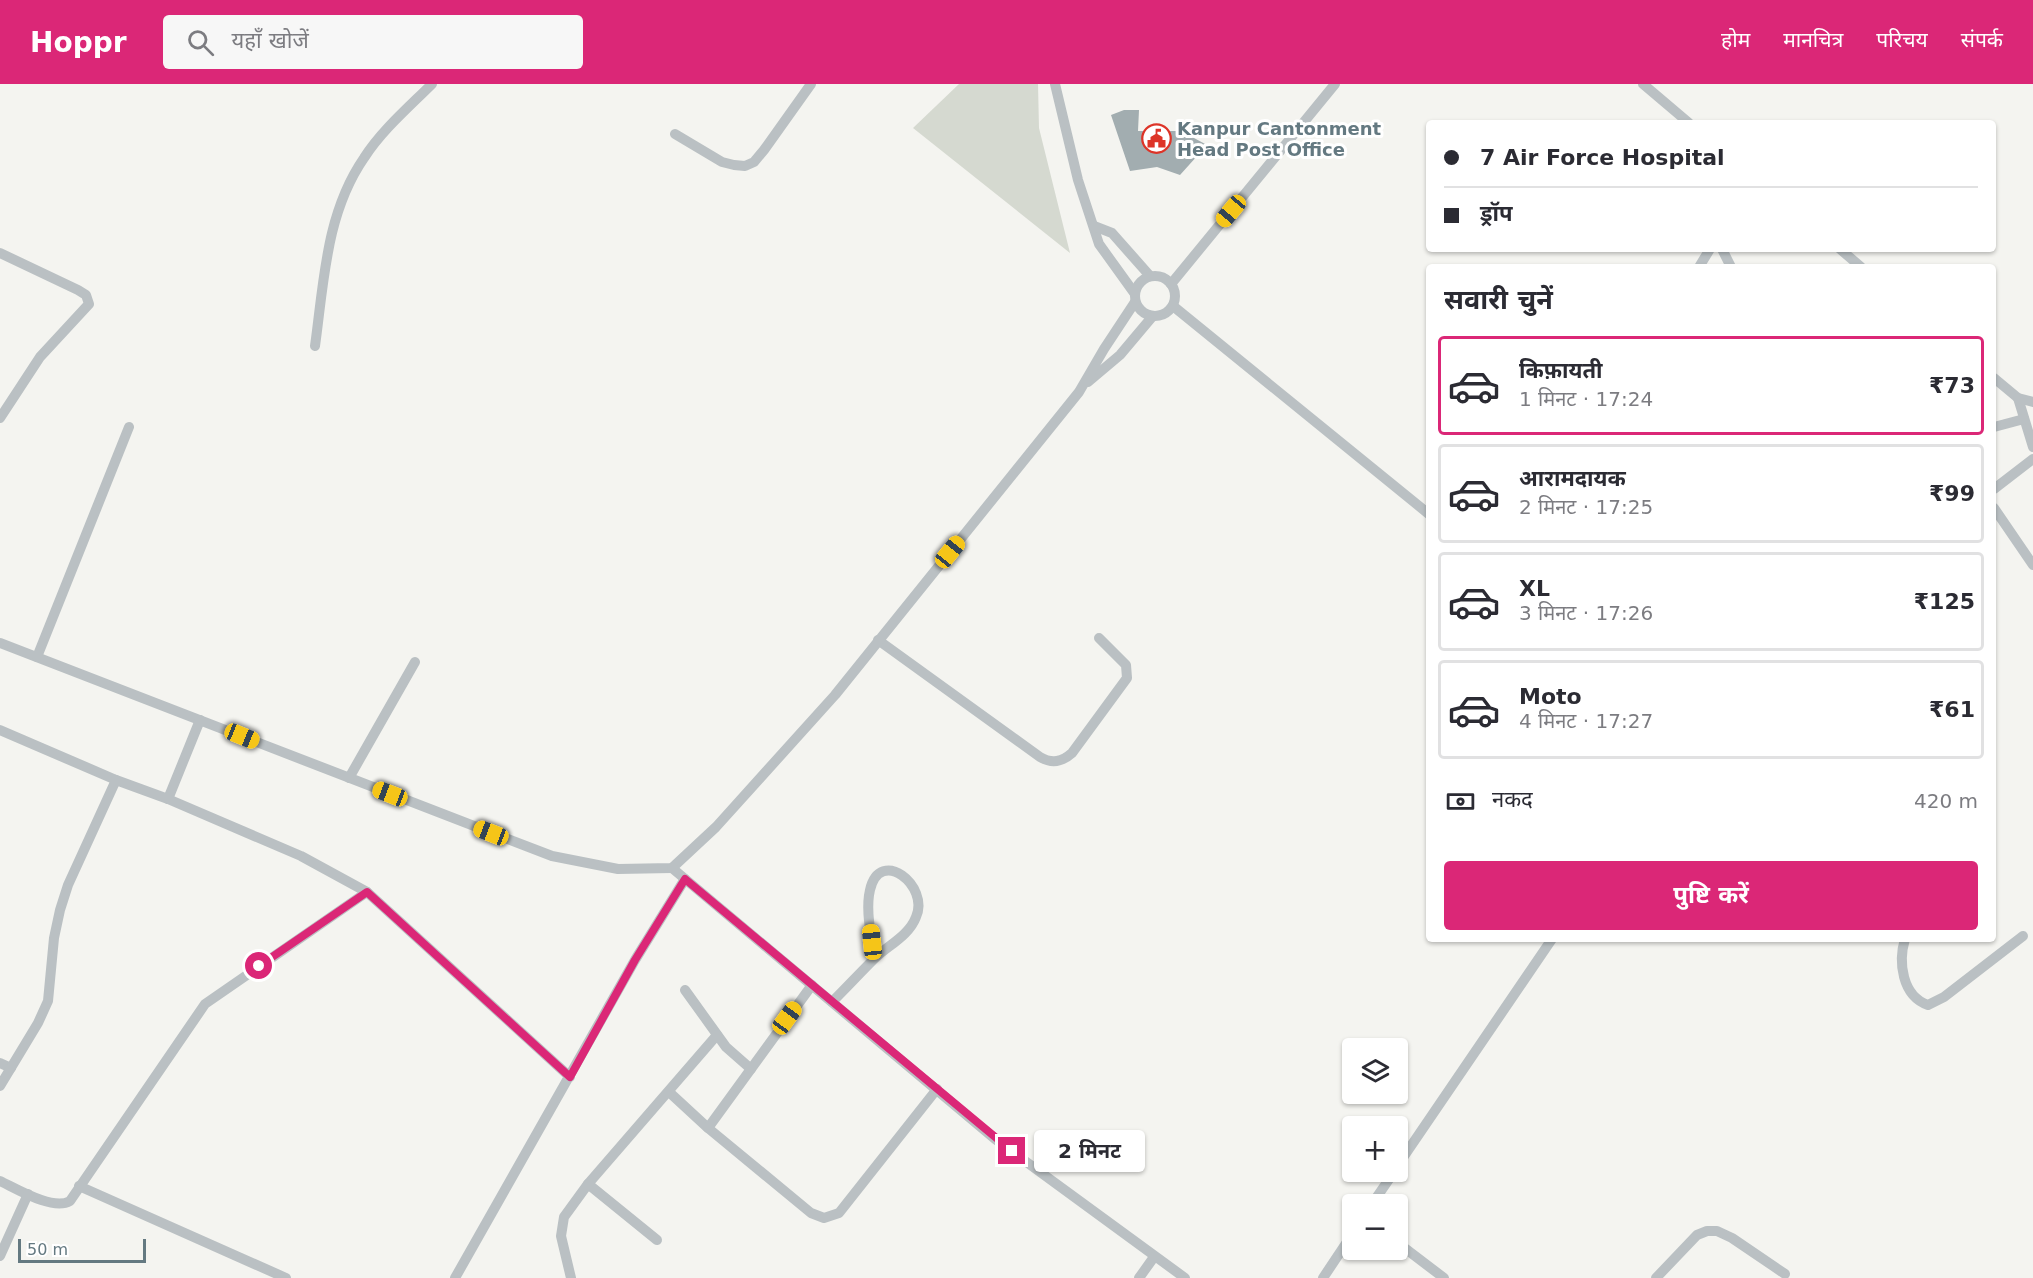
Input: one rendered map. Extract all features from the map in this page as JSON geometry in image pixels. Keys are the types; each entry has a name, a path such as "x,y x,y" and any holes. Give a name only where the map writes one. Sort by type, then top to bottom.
{"street":[{"path":"315,346 330,242 344,193 364,156 386,130 432,84"},
{"path":"675,134 722,162 745,166 754,162 764,150 811,84"},
{"path":"672,868 716,827 835,694 1083,386 1135,298 1137,286 1150,276 1158,276 1171,284 1175,291 1173,306 1160,316 1145,314 1139,309 1135,298 1099,244 1078,180 1055,84"},
{"path":"1171,284 1335,84"},
{"path":"1643,84 1685,120"},
{"path":"1094,226 1112,233 1150,276"},
{"path":"1844,252 1858,264"},
{"path":"0,253 78,290 86,295 89,304 40,357 0,418"},
{"path":"1173,306 1426,512"},
{"path":"1083,386 1120,355 1152,316"},
{"path":"1996,380 2018,398 2033,402"},
{"path":"2018,398 2033,447"},
{"path":"1996,426 2024,419"},
{"path":"37,657 129,427"},
{"path":"1996,487 2033,459"},
{"path":"1996,511 2033,565"},
{"path":"878,640 1040,757 1052,762 1062,760 1072,753 1127,678 1126,665 1099,638"},
{"path":"0,644 552,856 618,869 672,868 995,1138 1185,1278"},
{"path":"349,778 415,662"},
{"path":"168,799 200,720"},
{"path":"0,730 301,855 367,892 570,1077"},
{"path":"0,1086 38,1023 48,1001 54,938 60,910 68,885 116,780"},
{"path":"832,1002 874,958 906,932 917,916 919,902 917,894 905,877 895,871 886,871 877,876 870,888 869,910 874,958"},
{"path":"455,1278 635,960 685,879"},
{"path":"0,1181 48,1202 59,1204 70,1201 205,1004 367,892"},
{"path":"1904,942 1900,962 1904,977 1910,990 1928,1005 1944,997 2023,936"},
{"path":"1408,1150 1550,942"},
{"path":"708,1128 812,985"},
{"path":"685,990 736,1058 751,1069"},
{"path":"571,1278 561,1236 564,1217 571,1205 717,1035"},
{"path":"0,1063 11,1068"},
{"path":"669,1092 708,1128 811,1213 824,1218 839,1213 937,1089"},
{"path":"588,1184 657,1240"},
{"path":"80,1186 286,1278"},
{"path":"0,1256 28,1194"},
{"path":"1656,1278 1697,1235 1707,1231 1717,1231 1732,1238 1785,1274"},
{"path":"1323,1278 1342,1250"},
{"path":"1408,1251 1444,1278"},
{"path":"1139,1278 1154,1257"}],"shaded area":[{"path":"959,84 1038,84 1039,128 1070,253 913,128"}],"building":[{"name":"Kanpur Cantonment Head Post Office","path":"1124,110 1139,110 1138,131 1181,131 1207,145 1180,175 1157,167 1130,171 1111,115"}],"place":[{"name":"Kanpur Cantonment Head Post Office","path":"1156,138"}],"route":[{"path":"259,966 367,892 570,1077 635,960 685,879 1012,1151"}]}
